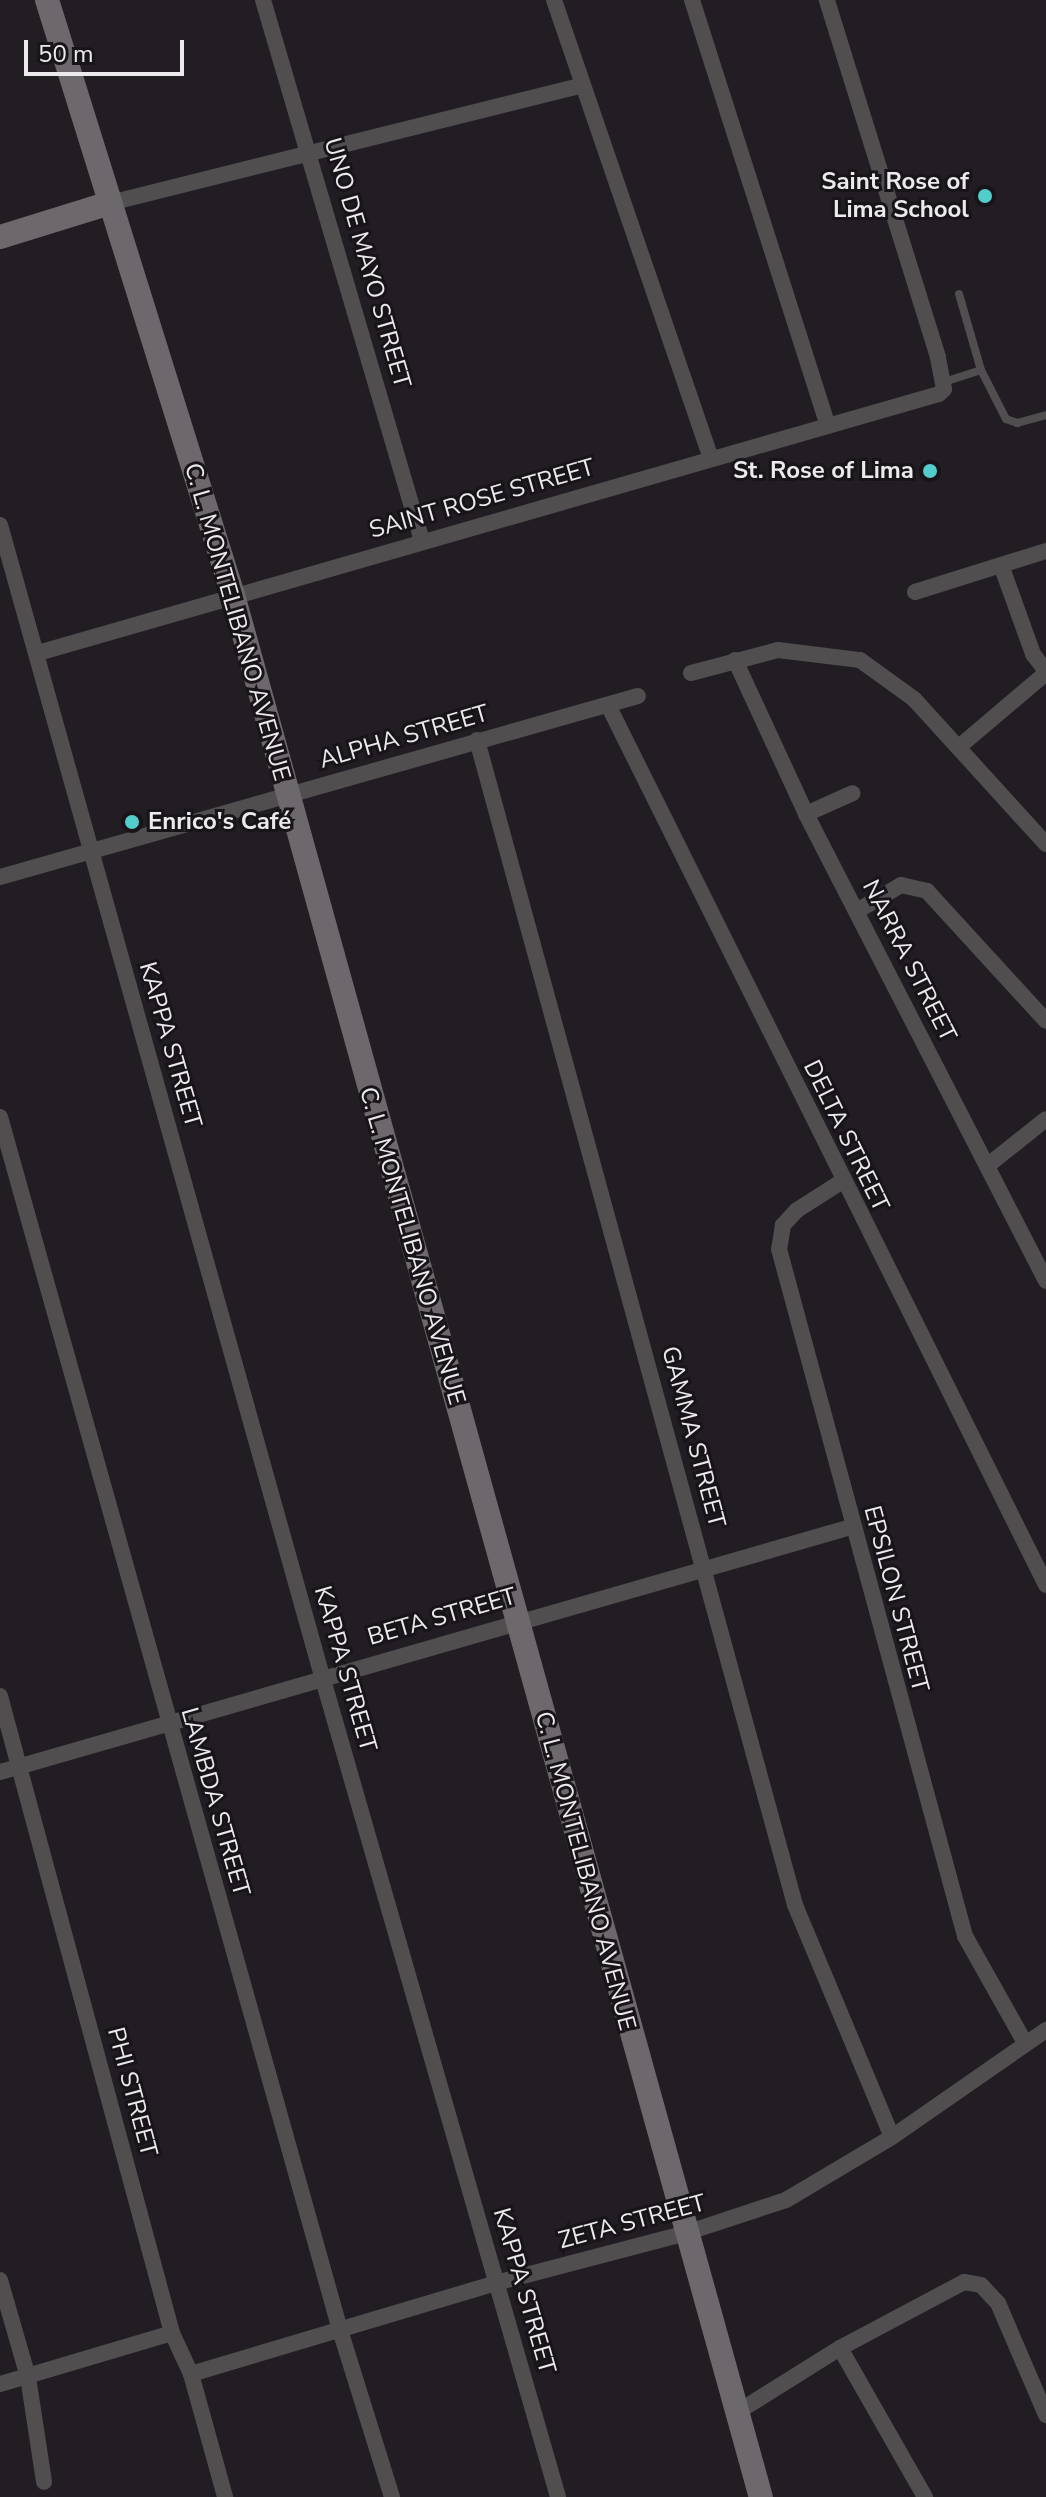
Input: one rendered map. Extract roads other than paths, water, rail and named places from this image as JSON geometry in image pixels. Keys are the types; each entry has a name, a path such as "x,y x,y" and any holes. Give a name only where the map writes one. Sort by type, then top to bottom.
{"street":[{"name":"C. L. MONTELIBANO AVENUE","path":"47,0 233,595 286,795 761,2497"},
{"name":"UNO DE MAYO STREET","path":"263,0 311,153 422,541"},
{"path":"554,0 711,459"},
{"path":"692,0 828,426"},
{"path":"827,0 942,388"},
{"path":"0,237 110,203 581,86"},
{"name":"SAINT ROSE STREET","path":"38,653 828,426 942,388"},
{"name":"KAPPA STREET","path":"0,525 322,1676 558,2497"},
{"path":"915,592 1046,551"},
{"path":"960,746 1046,672 1033,654 1001,565"},
{"path":"691,673 778,650 860,660 894,680 960,746 1046,844"},
{"name":"NARRA STREET","path":"735,660 806,814 987,1166 1040,1256 1046,1281"},
{"name":"ALPHA STREET","path":"0,877 638,696"},
{"name":"DELTA STREET","path":"608,705 841,1182 1046,1585"},
{"name":"GAMMA STREET","path":"477,740 795,1905 892,2137"},
{"path":"806,814 853,793"},
{"path":"857,911 901,885 927,891 1046,1021"},
{"name":"LAMBDA STREET","path":"0,1117 340,2330 392,2497"},
{"path":"987,1166 1046,1119"},
{"name":"EPSILON STREET","path":"841,1182 797,1210 783,1225 779,1249 851,1527 965,1936 1025,2043"},
{"name":"BETA STREET","path":"0,1772 322,1676 851,1527"},
{"name":"PHI STREET","path":"0,1696 172,2333 191,2374 225,2497"},
{"name":"ZETA STREET","path":"191,2374 496,2283 686,2233 786,2200 892,2137 1046,2030"},
{"path":"0,2280 28,2377 44,2482"},
{"path":"736,2413 840,2348 964,2282 981,2285 998,2303 1046,2415"},
{"path":"0,2384 172,2333"},
{"path":"840,2348 925,2497"}],"lane":[{"path":"959,294 981,370 1006,419 1017,423 1046,415"},
{"path":"942,388 981,370"}],"place":[{"name":"Saint Rose of Lima School","path":"985,196"},
{"name":"St. Rose of Lima","path":"930,471"},
{"name":"Enrico's Café","path":"132,822"}]}
